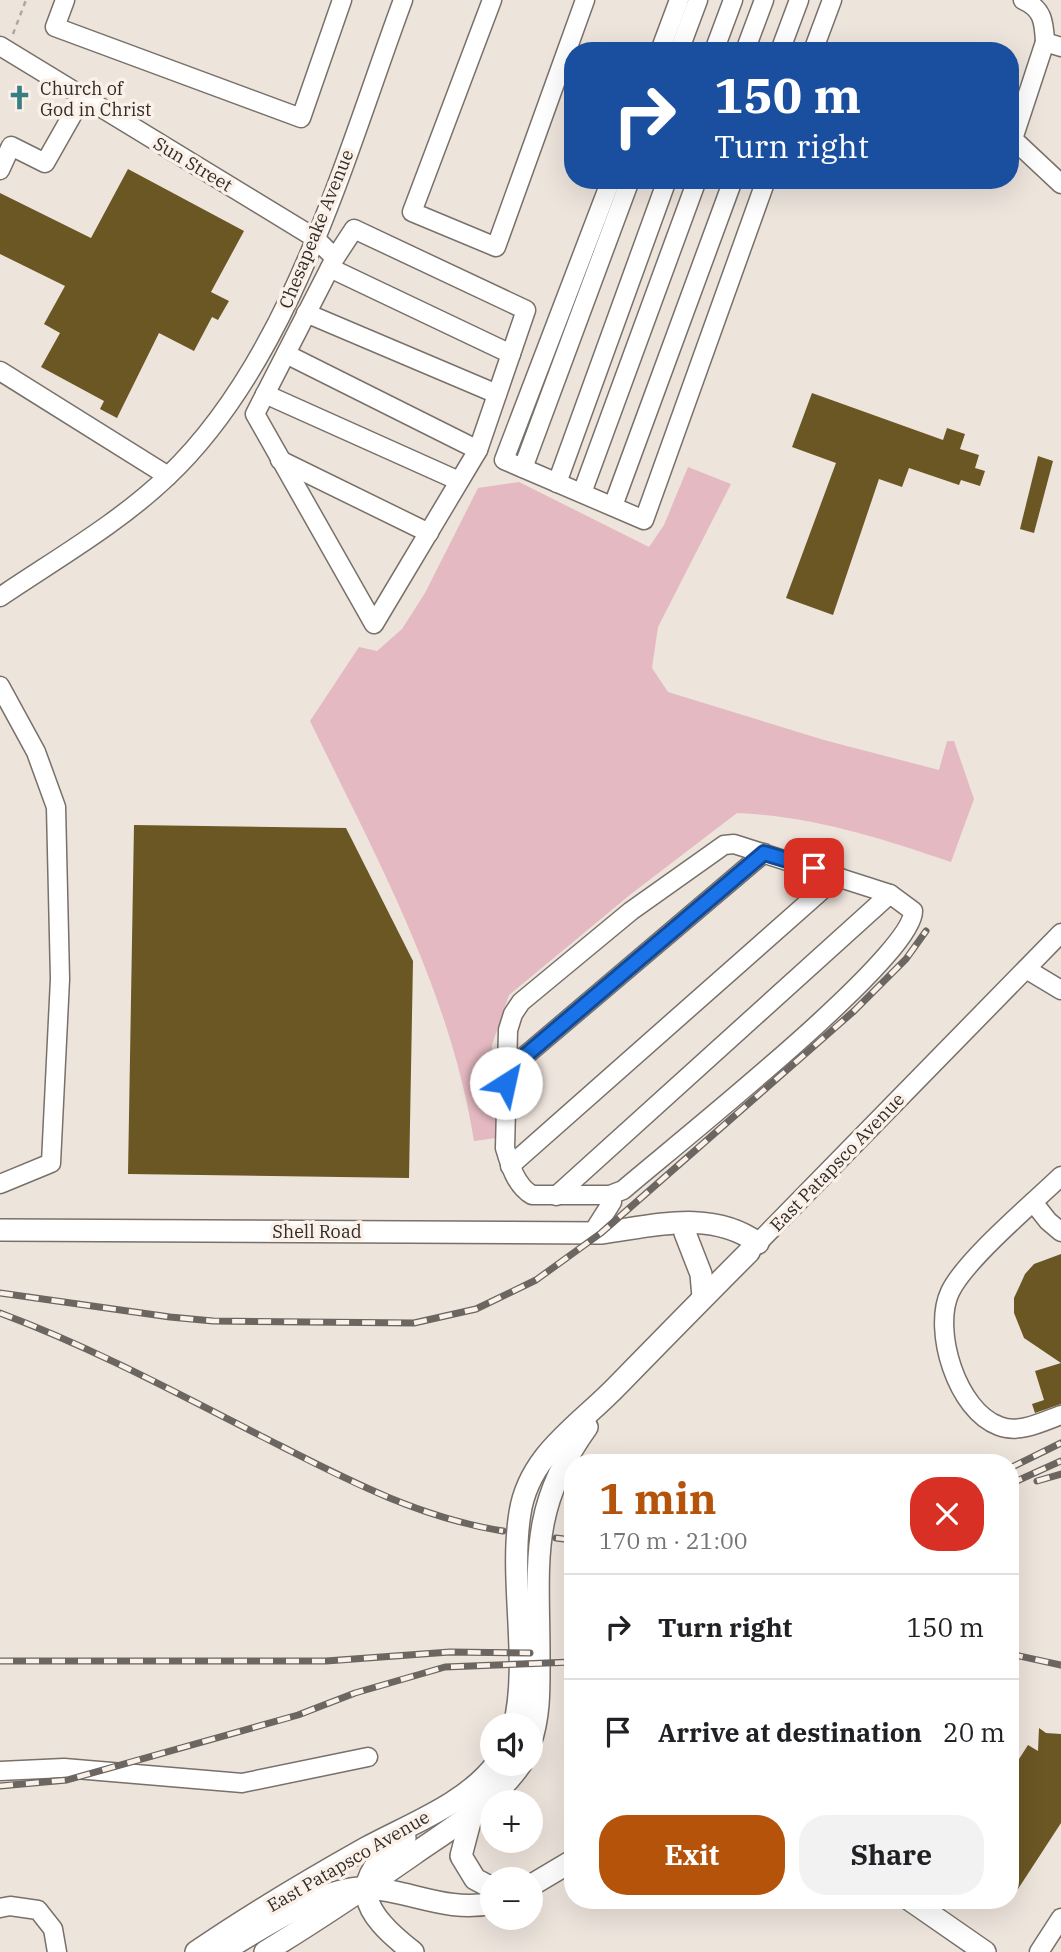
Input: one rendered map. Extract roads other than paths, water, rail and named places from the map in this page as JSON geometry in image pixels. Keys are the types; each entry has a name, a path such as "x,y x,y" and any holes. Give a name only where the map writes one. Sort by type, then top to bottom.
{"main road":[{"name":"Shell Road","path":"635,1229 652,1224 693,1222 742,1232 754,1247"},
{"name":"Shell Road","path":"0,1230 593,1232 635,1229 685,1233 728,1244 754,1247"},
{"path":"685,1233 701,1274 703,1297"},
{"name":"East Patapsco Avenue","path":"516,1713 519,1699 517,1550 524,1492 532,1475 556,1443 612,1391 754,1247"},
{"name":"East Patapsco Avenue","path":"569,1454 612,1391"},
{"name":"East Patapsco Avenue","path":"536,1713 539,1699 539,1551 542,1520 564,1462"},
{"name":"East Patapsco Avenue","path":"196,1952 361,1851 459,1796 486,1776"},
{"name":"East Patapsco Avenue","path":"265,1952 346,1903 472,1814 499,1793 512,1776"},
{"path":"413,1952 379,1924 370,1908 365,1888 369,1875 379,1860 459,1796"},
{"path":"472,1814 461,1856 475,1880 480,1882"},
{"path":"543,1878 564,1866"},
{"path":"221,1952 299,1909 339,1892 365,1888 452,1905 480,1905"},
{"path":"923,1909 984,1952"}],"street":[{"path":"65,0 55,27 301,118 342,0"},
{"name":"Chesapeake Avenue","path":"0,597 138,502 168,476 213,426 244,382 292,295 404,0"},
{"path":"492,0 412,212 496,247 564,56"},
{"path":"569,42 584,0"},
{"path":"663,42 679,0"},
{"path":"682,42 698,0"},
{"path":"717,42 733,0"},
{"path":"748,42 764,0"},
{"path":"783,42 799,0"},
{"path":"816,42 832,0"},
{"path":"1019,121 1053,45 1038,9 1023,0"},
{"name":"Sun Street","path":"4,48 315,238 332,263 511,354"},
{"path":"0,170 11,146 45,163 83,96"},
{"path":"1019,146 1061,184"},
{"path":"608,189 504,460 643,520 763,189"},
{"path":"523,468 627,189"},
{"path":"557,482 664,189"},
{"path":"582,493 695,189"},
{"path":"612,506 730,189"},
{"path":"354,229 526,310 478,450 374,624 255,414 306,313 332,263 354,229"},
{"path":"306,313 497,394"},
{"path":"286,354 478,450"},
{"path":"0,371 168,476"},
{"path":"265,394 459,481"},
{"path":"280,460 429,533"},
{"path":"0,686 36,752 56,807 60,979 51,1163 0,1184"},
{"path":"734,844 838,876 890,894 913,911 913,919 893,950 826,1017 623,1190 610,1195 542,1197 526,1192 510,1166 505,1148 508,1030 521,1002 631,911 724,845 734,844"},
{"path":"506,1072 764,853"},
{"path":"510,1166 838,876"},
{"path":"556,1196 890,894"},
{"name":"East Patapsco Avenue","path":"754,1247 1061,933"},
{"path":"1026,969 1061,990"},
{"path":"1061,1176 970,1265 952,1288 945,1303 943,1339 952,1366 973,1407 986,1419 1000,1427 1018,1429 1061,1415"},
{"path":"593,1232 612,1202 610,1195"},
{"path":"1034,1202 1048,1222 1061,1231"},
{"path":"0,1771 64,1768 242,1783 368,1757"},
{"path":"0,1908 10,1906 38,1910 53,1929 57,1952"},
{"path":"1039,1952 1061,1918"}],"railway":[{"path":"0,1293 213,1321 414,1323 476,1309 536,1280 601,1233 854,1011 906,959 926,931"},
{"path":"0,1313 100,1355 379,1493 439,1516 503,1531"},
{"path":"1019,1464 1061,1443"},
{"path":"1019,1480 1061,1461"},
{"path":"1037,1481 1061,1474"},
{"path":"556,1538 564,1539"},
{"path":"0,1661 326,1661 450,1652 530,1653"},
{"path":"1019,1656 1061,1665"},
{"path":"0,1786 67,1780 298,1715 355,1693 445,1667 564,1662"}],"place":[{"name":"Church of God in Christ","path":"20,98"}]}
